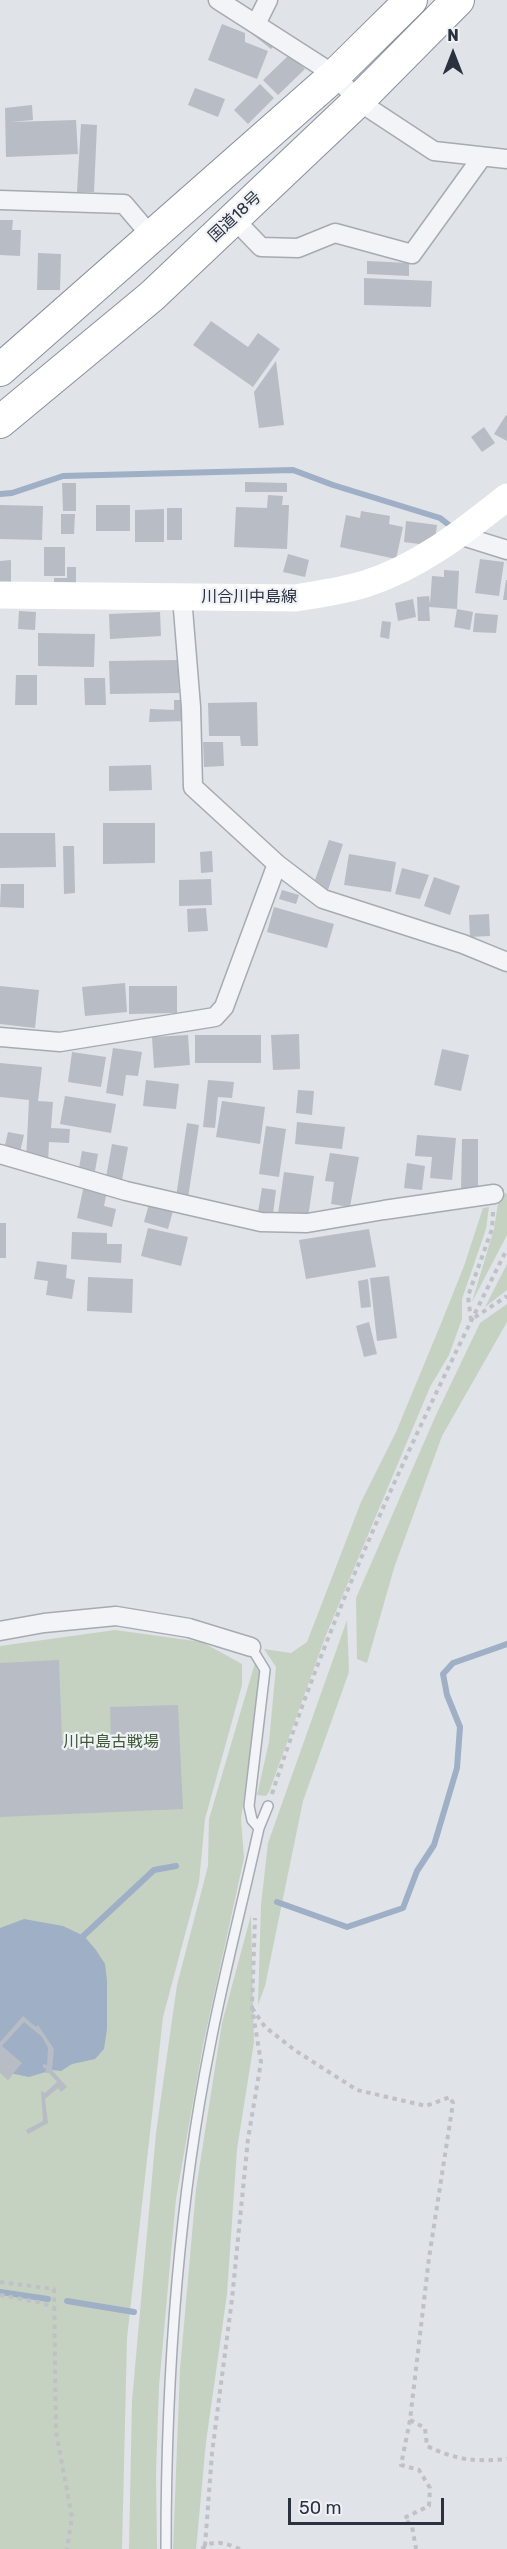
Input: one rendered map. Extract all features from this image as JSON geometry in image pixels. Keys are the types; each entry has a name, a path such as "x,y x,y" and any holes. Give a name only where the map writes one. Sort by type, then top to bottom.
{"highway":[{"path":"0,370 335,75 411,0"},
{"name":"国道18号","path":"0,422 152,296 358,101 458,0"}],"main road":[{"name":"川合川中島線","path":"0,595 296,598 332,592 364,584 401,570 459,536 507,497"}],"street":[{"path":"218,0 335,75 358,101 434,152 507,159"},
{"path":"256,24 268,0"},
{"path":"234,219 261,247 298,248 335,233 411,254 482,157"},
{"path":"0,200 124,204 152,237"},
{"path":"459,536 507,550"},
{"path":"182,597 191,707 193,787 277,864 323,899 463,944 507,962"},
{"path":"0,1037 60,1042 215,1017 224,1007 277,864"},
{"path":"0,1154 126,1191 261,1222 308,1224 494,1194"},
{"path":"0,1630 116,1616 189,1628 251,1647"}],"lane":[{"path":"251,1647 265,1670 249,1806 252,1820 259,1828"},
{"path":"166,2549 171,2342 184,2210 210,2045 259,1828 268,1806"}],"path":[{"path":"471,1320 468,1296 492,1229 494,1194"},
{"path":"268,1806 322,1649 367,1543 471,1320 507,1249"},
{"path":"471,1320 507,1296"},
{"path":"240,2549 216,2542 203,2547 248,2139 261,2062 252,2008 256,1907"},
{"path":"252,2008 265,2027 357,2090 426,2106 450,2097 453,2103 429,2258 410,2420 401,2465 419,2470 430,2488 429,2506 404,2518 411,2526 416,2549"},
{"path":"0,2282 54,2289 56,2432 72,2517 67,2549"},
{"path":"0,2295 31,2300 54,2307"},
{"path":"410,2420 425,2428 427,2446 451,2458 487,2461 507,2459"}],"green space":[{"path":"507,1193 507,1235 472,1302 494,1229 499,1197"},
{"path":"489,1207 486,1229 462,1299 462,1319 449,1355 430,1387 326,1635 269,1792 266,1796 257,1795 269,1742 276,1667 264,1649 291,1653 307,1642 361,1502 396,1432 440,1326 464,1266 483,1208"},
{"path":"507,1264 507,1290 485,1307"},
{"path":"507,1304 507,1322 442,1436 394,1568 367,1663 357,1659 356,1598 436,1415 480,1323"},
{"path":"347,1620 349,1672 303,1801 265,1986 258,2005 261,1905 268,1843"},
{"name":"川中島古戦場","path":"115,1630 202,1642 242,1664 242,1685 205,1819 199,1882 163,2017 127,2338 122,2549 0,2549 0,1646"},
{"path":"255,1663 261,1676 241,1819 244,1858 203,2045 176,2199 159,2386 156,2473 157,2549 129,2549 132,2401 156,2133 177,1985 208,1866 209,1819"},
{"path":"251,1915 254,2042 237,2149 227,2294 206,2442 196,2549 173,2549 180,2369 196,2189 222,2023"}],"water":[{"path":"24,1919 63,1926 84,1936 105,1964 107,1981 107,2029 104,2049 95,2059 72,2064 61,2071 52,2070 29,2077 5,2072 0,2044 0,1928"}],"building":[{"path":"222,24 245,33 245,42 268,51 257,79 208,60"},
{"path":"251,25 276,44 271,49 247,30"},
{"path":"290,54 305,69 278,95 263,80"},
{"path":"260,84 274,98 248,124 234,110"},
{"path":"195,88 225,99 218,117 188,105"},
{"path":"32,105 33,120 11,122 76,120 78,154 6,157 5,108"},
{"path":"81,124 97,125 94,192 77,192"},
{"path":"0,220 13,220 12,230 21,230 20,256 0,255"},
{"path":"38,253 61,254 60,290 37,290"},
{"path":"367,261 409,263 409,276 367,274"},
{"path":"364,278 432,281 431,307 364,305"},
{"path":"211,321 248,347 258,333 280,349 253,387 193,345"},
{"path":"276,361 284,425 259,428 254,392"},
{"path":"507,416 507,441 494,434"},
{"path":"484,427 495,443 482,452 471,437"},
{"path":"245,482 287,483 287,492 245,492"},
{"path":"62,483 76,483 76,511 63,511"},
{"path":"268,495 283,496 282,505 289,505 287,549 234,547 236,507 267,508"},
{"path":"0,505 43,506 42,540 0,539"},
{"path":"96,505 130,505 130,531 96,531"},
{"path":"167,508 182,508 182,540 167,540"},
{"path":"164,509 164,542 135,542 135,510"},
{"path":"361,511 390,516 389,524 403,527 396,559 340,547 346,515 360,518"},
{"path":"61,514 75,514 74,534 61,534"},
{"path":"406,521 437,525 434,546 404,542"},
{"path":"44,547 65,547 65,576 44,576"},
{"path":"288,554 309,560 305,577 283,572"},
{"path":"480,559 504,562 499,596 475,593"},
{"path":"11,560 11,584 0,584 0,561"},
{"path":"67,567 76,567 76,587 54,587 54,578 67,578"},
{"path":"444,570 459,571 457,609 429,607 430,621 418,621 417,597 429,596 430,604 432,576 444,577"},
{"path":"506,580 507,600 503,600"},
{"path":"413,599 416,617 398,621 395,603"},
{"path":"457,609 473,612 470,630 454,627"},
{"path":"19,611 36,612 35,630 18,629"},
{"path":"160,612 161,636 110,639 109,614"},
{"path":"475,613 498,615 496,633 473,632"},
{"path":"382,621 391,622 389,639 380,637"},
{"path":"38,633 95,634 94,667 38,666"},
{"path":"178,660 179,693 110,694 109,661"},
{"path":"16,675 37,675 37,705 15,705"},
{"path":"84,678 105,678 106,705 85,705"},
{"path":"174,700 186,700 187,721 149,722 150,709 174,710"},
{"path":"257,702 258,746 241,746 240,736 209,736 208,703"},
{"path":"203,742 223,742 224,766 204,767"},
{"path":"151,765 152,790 109,791 109,766"},
{"path":"103,823 155,823 155,863 103,864"},
{"path":"0,833 55,833 56,867 0,868"},
{"path":"329,840 343,844 328,890 315,880"},
{"path":"63,846 74,846 75,893 64,894"},
{"path":"212,851 213,872 201,873 200,852"},
{"path":"349,854 396,862 391,892 344,885"},
{"path":"402,868 429,875 420,899 395,894"},
{"path":"434,877 460,886 450,915 424,906"},
{"path":"211,879 212,905 179,906 179,880"},
{"path":"1,884 24,884 24,908 0,907"},
{"path":"282,890 299,895 296,904 279,899"},
{"path":"274,907 334,924 327,948 267,932"},
{"path":"206,908 208,931 188,932 187,909"},
{"path":"489,914 490,936 470,937 469,915"},
{"path":"125,983 127,1012 85,1016 82,987"},
{"path":"0,986 39,990 35,1028 0,1024"},
{"path":"129,986 177,986 177,1013 129,1014"},
{"path":"299,1034 300,1069 273,1070 271,1035"},
{"path":"188,1035 190,1065 154,1068 152,1037"},
{"path":"195,1035 261,1035 261,1063 195,1063"},
{"path":"113,1048 142,1052 138,1076 126,1075 123,1096 106,1093"},
{"path":"442,1049 469,1055 461,1091 434,1085"},
{"path":"72,1052 106,1057 101,1087 68,1082"},
{"path":"0,1063 42,1067 38,1101 53,1102 51,1128 70,1129 69,1143 49,1142 48,1163 26,1161 29,1100 0,1097"},
{"path":"146,1080 179,1084 176,1109 143,1106"},
{"path":"208,1080 234,1082 232,1098 218,1097 215,1128 203,1127"},
{"path":"298,1090 314,1091 312,1115 296,1113"},
{"path":"65,1096 116,1104 111,1133 60,1124"},
{"path":"222,1101 265,1107 260,1144 216,1137"},
{"path":"297,1122 345,1127 342,1149 295,1144"},
{"path":"187,1123 199,1125 188,1198 176,1197"},
{"path":"266,1126 286,1129 279,1177 259,1174"},
{"path":"8,1132 24,1135 20,1152 4,1149"},
{"path":"417,1135 456,1138 452,1180 430,1178 432,1157 415,1156"},
{"path":"462,1139 478,1139 478,1191 461,1191"},
{"path":"112,1144 128,1147 122,1180 106,1177"},
{"path":"82,1151 98,1154 95,1171 79,1168"},
{"path":"330,1153 359,1157 350,1207 331,1204 334,1182 325,1181"},
{"path":"407,1163 425,1166 422,1190 404,1188"},
{"path":"284,1172 314,1176 308,1218 278,1214"},
{"path":"84,1185 107,1191 104,1206 116,1209 112,1227 77,1218"},
{"path":"262,1188 276,1190 273,1214 258,1212"},
{"path":"149,1204 173,1211 168,1229 144,1222"},
{"path":"0,1223 6,1223 6,1258 0,1258"},
{"path":"148,1228 188,1237 181,1266 141,1256"},
{"path":"369,1229 376,1267 306,1279 299,1240"},
{"path":"72,1232 107,1233 107,1244 122,1244 121,1263 71,1259"},
{"path":"37,1261 67,1265 66,1278 75,1280 72,1299 46,1295 48,1281 34,1279"},
{"path":"389,1276 397,1338 377,1341 370,1278"},
{"path":"88,1277 133,1279 132,1313 87,1311"},
{"path":"368,1279 371,1307 361,1308 358,1281"},
{"path":"369,1322 377,1354 364,1357 356,1326"},
{"path":"59,1660 62,1741 111,1739 110,1707 178,1705 183,1809 0,1817 0,1663"},
{"path":"23,2016 36,2027 38,2025 54,2049 52,2070 67,2087 61,2092 58,2088 45,2099 48,2123 28,2134 26,2130 43,2121 41,2091 45,2093 57,2082 49,2073 45,2073 46,2068 43,2068 43,2064 47,2065 48,2048 42,2037 24,2022 2,2046 22,2063 8,2080 0,2073 0,2042"}],"waterway":[{"path":"0,494 12,493 63,476 293,470 333,485 440,518 449,525"},
{"path":"277,1902 347,1927 403,1908 417,1871 434,1845 457,1768 460,1727 447,1695 443,1674 453,1663 507,1644"},
{"path":"79,1940 154,1870 176,1866"},
{"path":"0,2292 48,2299"},
{"path":"67,2301 134,2312"}]}
